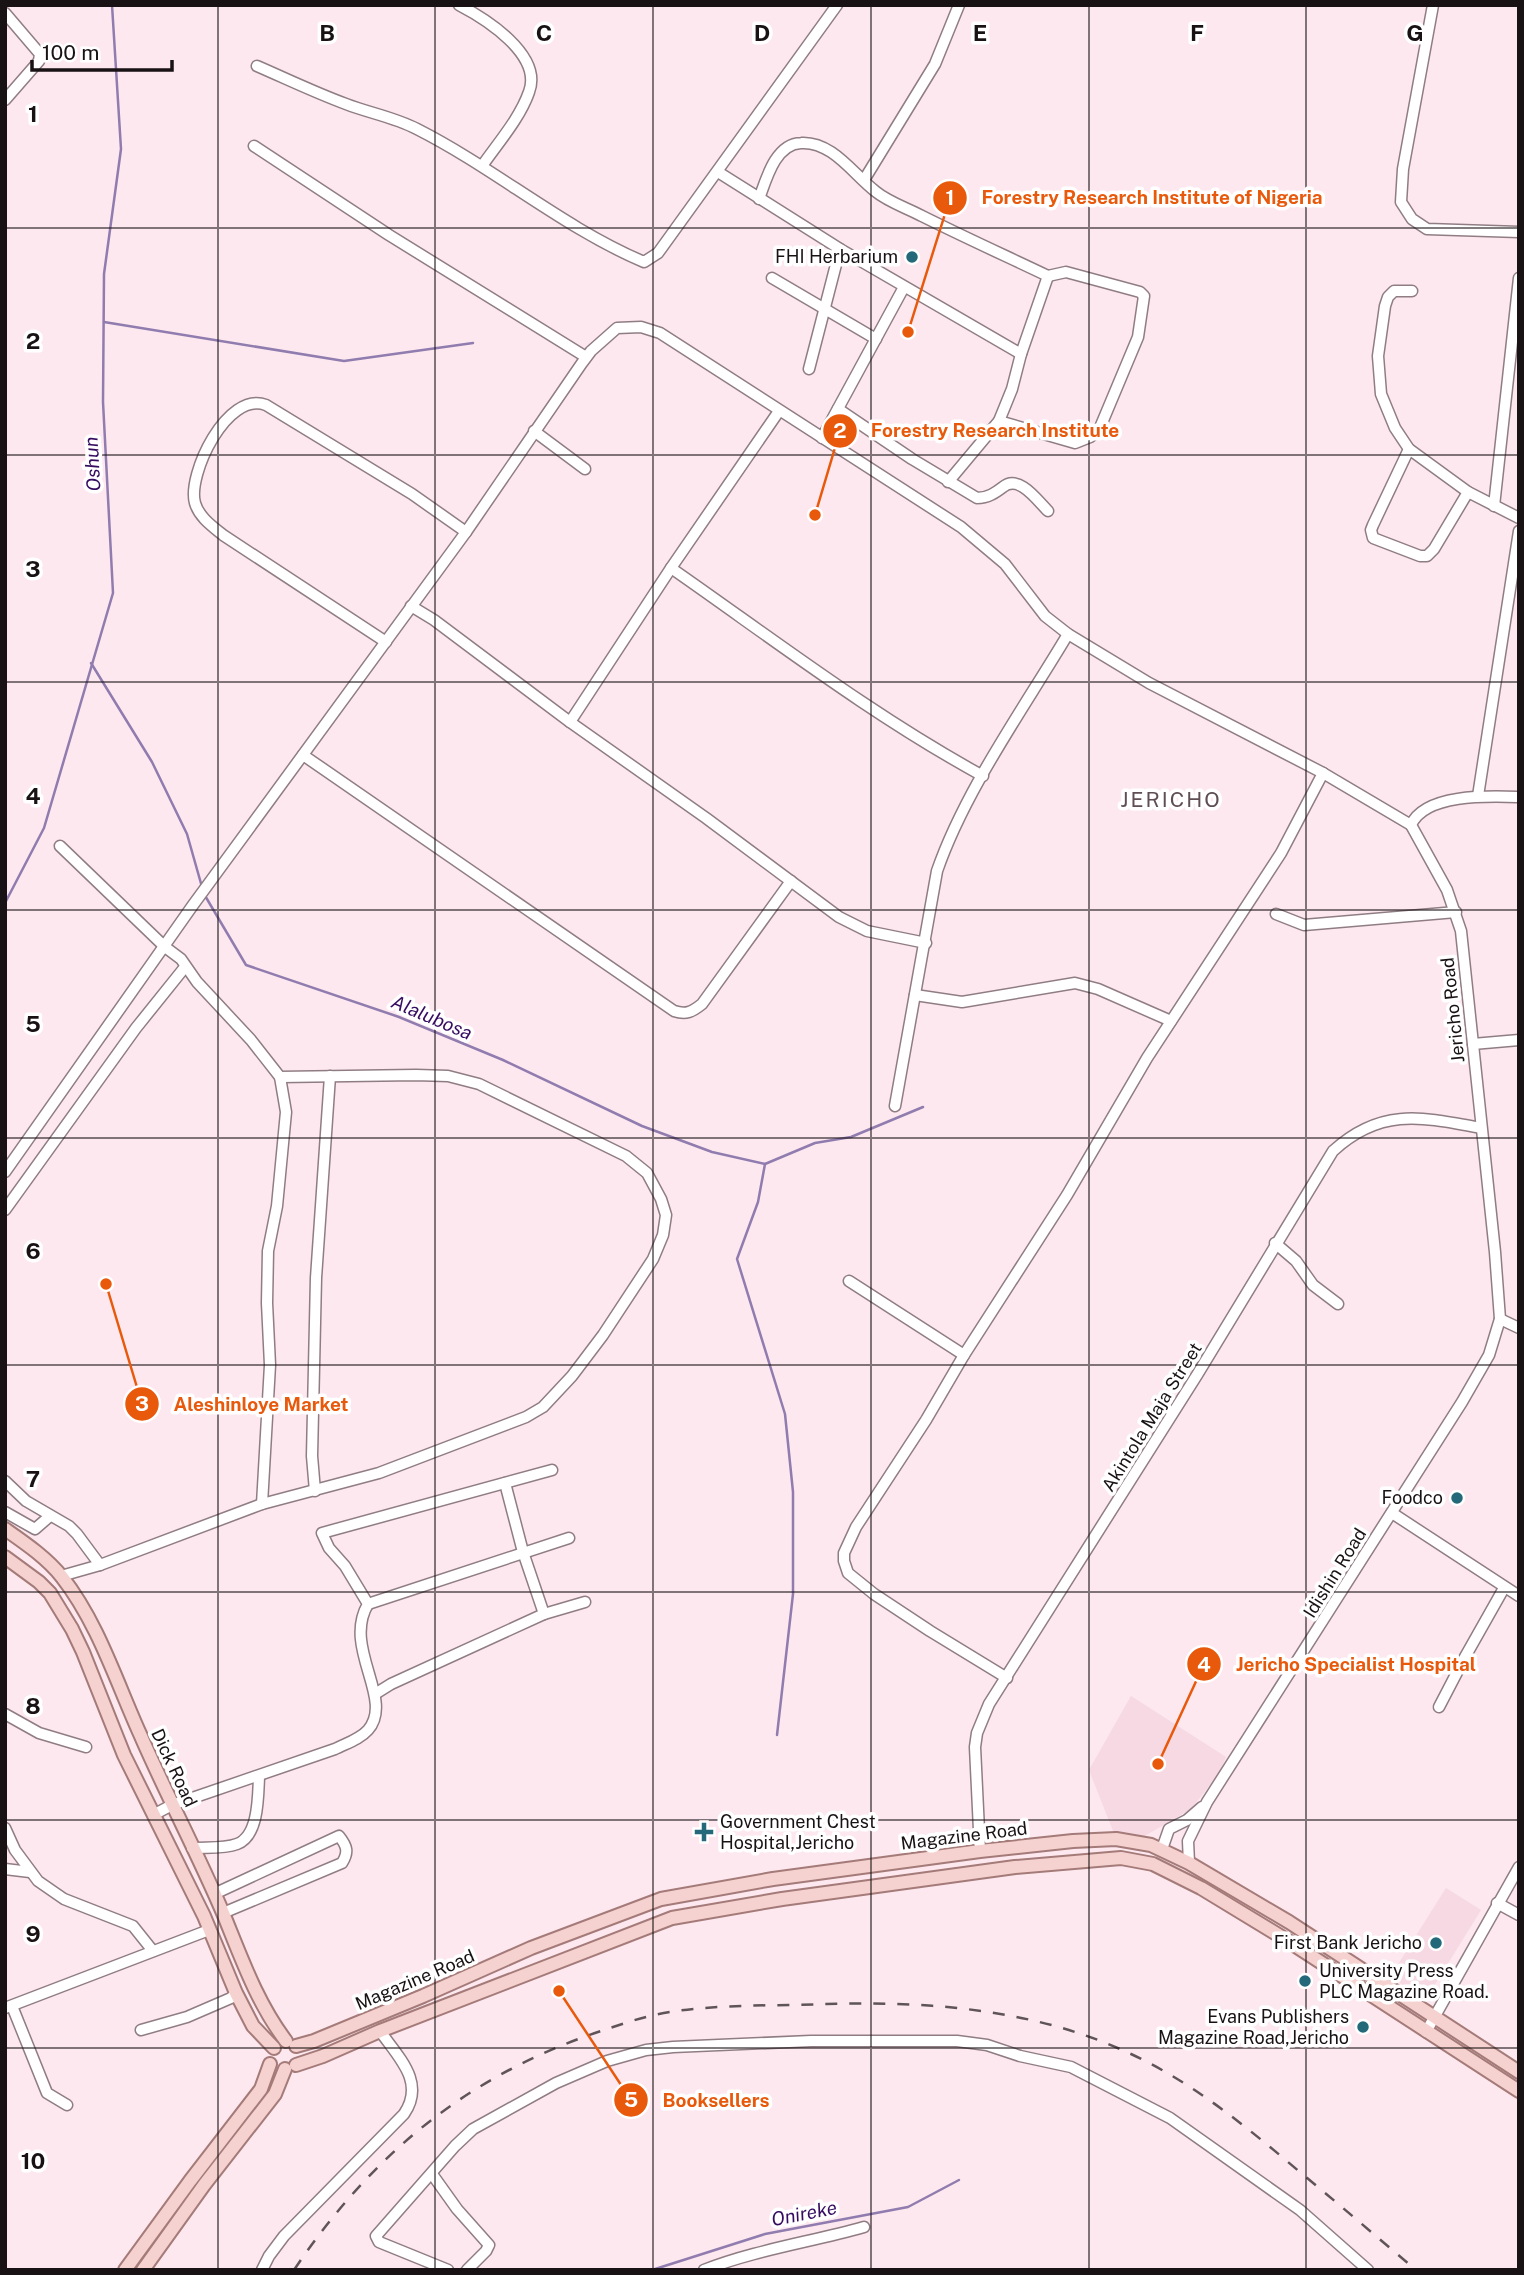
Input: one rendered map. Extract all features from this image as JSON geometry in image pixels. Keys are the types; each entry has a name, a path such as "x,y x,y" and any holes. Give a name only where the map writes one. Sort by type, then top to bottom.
{"main road":[{"name":"Dick Road","path":"5,1529 50,1563 87,1614 264,2007 291,2044"},
{"path":"5,1556 50,1593 72,1629 124,1755 176,1858 236,1993 253,2026 274,2048 261,2089 125,2270"},
{"name":"Magazine Road","path":"274,2048 314,2042 531,1948 652,1901 720,1887 980,1851 1104,1839 1140,1842 1163,1849 1189,1863 1289,1922 1519,2072"},
{"name":"Magazine Road","path":"290,2067 672,1918 829,1892 1068,1861 1121,1858 1172,1872 1221,1900 1519,2091"},
{"path":"828,1873 829,1892"},
{"path":"143,2270 275,2094 290,2067 299,2057 291,2044"},
{"path":"270,2064 290,2067"},
{"path":"152,2233 165,2238"}],"street":[{"path":"459,5 496,29 516,47 528,65 531,79 530,90 523,105 482,166"},
{"path":"257,66 347,105 392,118 416,129 482,166 563,220 644,262 659,253 837,5"},
{"path":"864,180 935,64 959,5"},
{"path":"1433,5 1403,169 1401,202 1412,219 1427,229 1519,232"},
{"path":"5,13 40,54 39,61 5,100"},
{"path":"759,200 768,175 780,155 790,146 800,143 825,147 876,192 1048,276 1066,272 1140,292 1144,296 1138,337 1099,430 1075,443 999,421"},
{"path":"254,146 586,357"},
{"path":"718,172 840,249 1021,354"},
{"path":"809,369 840,249"},
{"path":"948,482 999,421 1012,390 1021,354 1048,276"},
{"path":"772,278 876,340"},
{"path":"1494,506 1518,284"},
{"path":"822,438 904,287"},
{"path":"1412,291 1395,291 1388,296 1382,320 1378,356 1381,394 1395,428 1409,449 1468,492 1519,518"},
{"path":"5,1172 166,947 193,905 466,532 586,357 617,327 650,329 670,339 961,527 1005,564 1045,616 1068,634 1149,683 1323,773 1411,825 1419,814 1440,804 1478,796 1519,797"},
{"path":"386,642 223,535 200,513 194,502 198,474 219,426 247,403 266,405 412,494 466,532"},
{"path":"838,409 948,482 977,498 985,498 1008,482 1013,482 1020,485 1048,511"},
{"path":"570,722 779,411"},
{"path":"534,431 585,469"},
{"path":"1409,449 1371,530 1373,538 1420,556 1427,556 1434,549 1468,492"},
{"path":"1478,796 1519,531"},
{"path":"671,568 874,710 983,776"},
{"path":"411,606 839,916 867,931 926,943"},
{"path":"895,1106 937,871 957,822 1068,634"},
{"path":"303,755 681,1014 696,1009 708,997 791,881"},
{"path":"1007,1678 874,1594 848,1573 844,1553 856,1527 1066,1195 1146,1058 1281,853 1323,773"},
{"name":"Jericho Road","path":"1411,825 1447,890 1461,931 1500,1319"},
{"path":"60,846 181,959 280,1077 286,1112 281,1178 270,1232 266,1272 270,1366 262,1504"},
{"path":"1276,914 1304,925 1456,912"},
{"path":"5,1210 136,1028 185,967"},
{"path":"915,995 962,1002 1075,983 1171,1021"},
{"path":"1472,1044 1519,1040"},
{"path":"315,1491 312,1456 316,1278 330,1076"},
{"path":"61,1576 100,1565 262,1504 379,1473 526,1417 557,1394 603,1335 653,1259 663,1235 666,1215 661,1199 647,1174 626,1156 479,1084 447,1076 280,1077"},
{"name":"Akintola Maja Street","path":"980,1851 975,1761 977,1733 989,1704 1229,1324 1275,1243 1333,1152 1346,1139 1381,1121 1436,1120 1481,1128"},
{"path":"1275,1243 1296,1261 1313,1285 1338,1304"},
{"path":"849,1281 964,1355"},
{"path":"1500,1319 1519,1328"},
{"name":"Idishin Road","path":"1207,1802 1479,1374 1489,1355 1500,1319"},
{"path":"368,1604 345,1566 329,1549 322,1533 552,1470"},
{"path":"5,1481 26,1502 77,1534 100,1565"},
{"path":"505,1483 523,1552 544,1614"},
{"path":"5,1511 35,1529 50,1516"},
{"path":"1392,1513 1519,1596"},
{"path":"153,1815 172,1805 259,1777 359,1738 373,1723 377,1707 359,1629 360,1618 368,1604 569,1538"},
{"path":"1439,1707 1504,1588"},
{"path":"375,1694 391,1684 544,1614 585,1602"},
{"path":"5,1714 39,1732 86,1747"},
{"path":"192,1848 235,1846 247,1838 254,1818 259,1777"},
{"path":"1163,1849 1169,1829 1186,1821 1207,1802"},
{"path":"1189,1863 1188,1841 1207,1802"},
{"path":"5,1828 15,1850 38,1881 64,1899 134,1926 153,1951"},
{"path":"214,1894 339,1836 348,1850 342,1863 223,1913"},
{"path":"1426,2032 1519,1867"},
{"path":"5,1869 30,1872"},
{"path":"1497,1903 1519,1915"},
{"path":"67,2105 47,2093 8,2007 209,1930"},
{"path":"141,2030 187,2017 231,1998 236,1993"},
{"path":"262,2270 284,2236 410,2105 413,2095 412,2081 380,2031"},
{"path":"448,2270 376,2240 379,2230 465,2136 486,2121 556,2083 607,2061 646,2050 823,2041 969,2041 1071,2067 1170,2118 1300,2210 1368,2270"},
{"path":"432,2174 457,2209 489,2245 467,2270"},
{"path":"704,2270 729,2260 864,2227"}],"shaded area":[{"path":"1131,1696 1226,1757 1220,1772 1191,1809 1143,1837 1115,1836 1089,1770"},
{"name":"First Bank Jericho","path":"1446,1888 1481,1910 1426,1999 1390,1977"}],"waterway":[{"name":"Oshun","path":"5,903 44,828 113,593 103,402 104,274 121,149 112,5"},
{"path":"104,322 344,361 473,343"},
{"name":"Alalubosa","path":"91,663 152,762 187,834 202,887"},
{"name":"Alalubosa","path":"204,894 246,965 399,1017 503,1060 642,1126 712,1152 765,1164 815,1143 851,1137 923,1107"},
{"path":"765,1164 758,1202 737,1259 785,1414 793,1492 793,1594 777,1735"},
{"name":"Onireke","path":"652,2270 765,2234 908,2207 959,2180"}],"railway":[{"path":"294,2270 355,2191 424,2126 462,2098 548,2051 622,2024 689,2009 865,2003 943,2007 1020,2018 1058,2027 1131,2054 1177,2079 1241,2123 1416,2270"}],"place":[{"name":"FHI Herbarium","path":"912,257"},
{"name":"Forestry Research Institute of Nigeria","path":"908,332"},
{"name":"Forestry Research Institute","path":"815,515"},
{"name":"Aleshinloye Market","path":"106,1284"},
{"name":"Foodco","path":"1457,1498"},
{"name":"Jericho Specialist Hospital","path":"1158,1764"},
{"name":"Government Chest Hospital,Jericho","path":"704,1832"},
{"name":"First Bank Jericho","path":"1436,1943"},
{"name":"University Press PLC Magazine Road.","path":"1305,1981"},
{"name":"Booksellers","path":"559,1991"},
{"name":"Evans Publishers Magazine Road,Jericho","path":"1363,2027"}],"district":[{"name":"JERICHO","path":"1171,800"}]}
